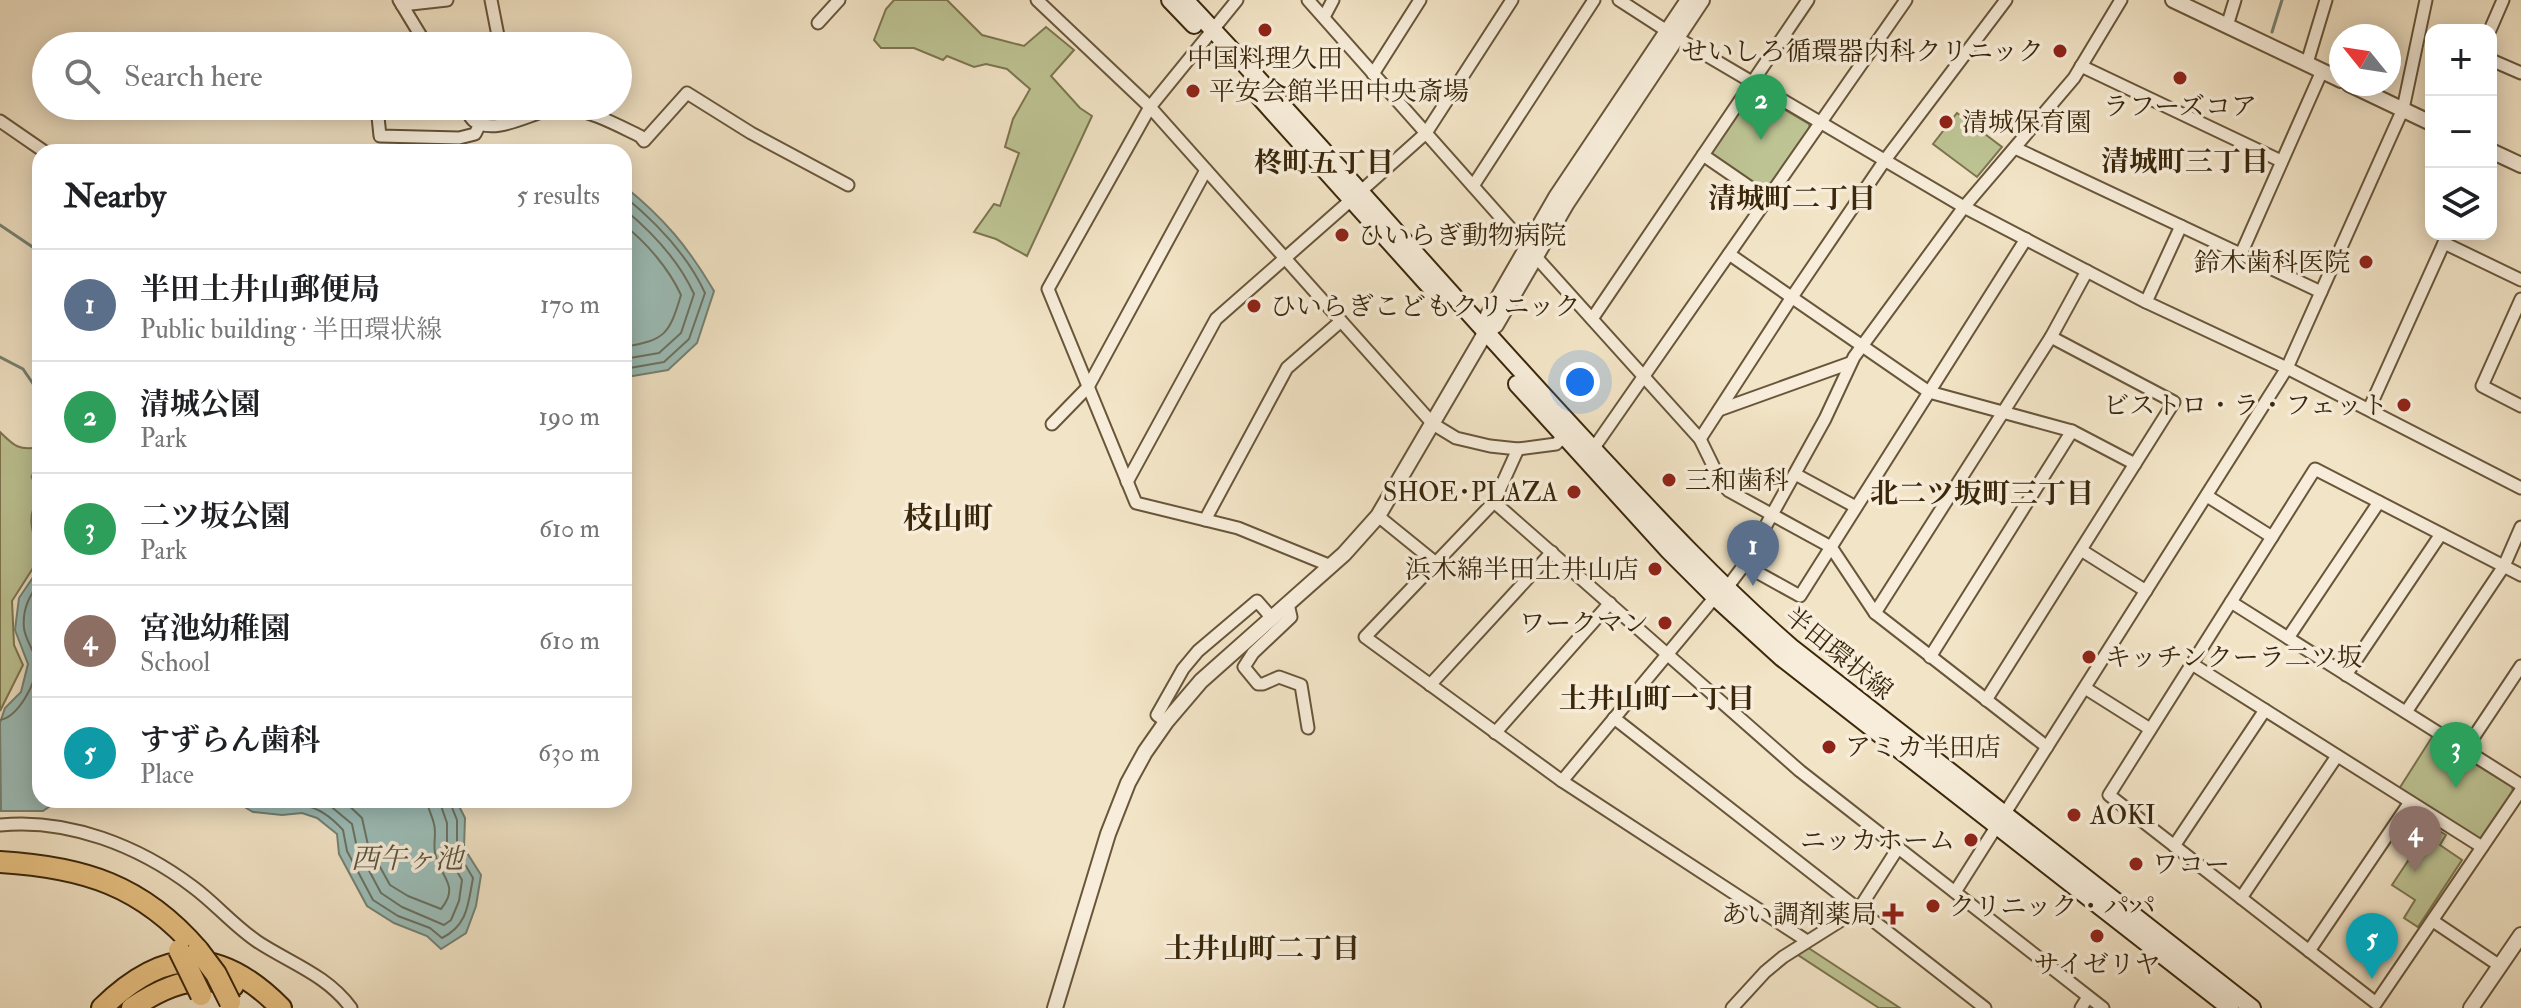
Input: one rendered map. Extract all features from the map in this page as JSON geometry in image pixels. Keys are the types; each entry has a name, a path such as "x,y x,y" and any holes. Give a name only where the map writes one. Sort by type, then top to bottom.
{"highway":[{"path":"0,862 63,869 143,913 216,974 231,1005"},
{"path":"188,950 191,971 202,1001"},
{"path":"102,1008 132,982 158,967 194,961 234,972 250,981 281,1008"},
{"path":"132,1008 166,989 204,980 238,988 263,1008"}],"main road":[{"name":"半田環状線","path":"1170,0 1210,33"},
{"name":"半田環状線","path":"1185,0 1210,33 1482,337 1564,436 1669,551 1720,593"},
{"name":"半田環状線","path":"1482,337 1593,449 1782,658 2252,1008"},
{"name":"半田環状線","path":"2001,820 2230,1008"}],"street":[{"path":"418,32 400,2 447,0"},
{"path":"491,0 497,32"},
{"path":"1037,0 1150,107 1433,424 1456,438 1518,449 1556,444 1564,436"},
{"path":"1237,0 1150,107 1048,289 1136,503 1238,528 1331,566"},
{"path":"1308,0 1700,439 1722,484 1729,491 1831,547 1875,613 2047,747"},
{"path":"1324,17 1333,0"},
{"path":"1373,74 1420,0"},
{"path":"1127,482 1216,319 1426,133 1512,0"},
{"path":"1473,186 1594,0"},
{"path":"1619,0 1671,35 1964,207 2146,302 2287,368 2521,488"},
{"path":"1055,1008 1116,809 1140,762 1166,722 1201,681 1331,566 1378,516 1482,337 1496,325 1532,252 1567,203 1671,35 1688,0"},
{"path":"1671,35 1702,0"},
{"path":"1592,319 1808,0"},
{"path":"1593,449 1906,0"},
{"path":"1700,439 1885,160 2006,0"},
{"path":"1562,781 1744,565 1825,419 1850,363 1964,207 2074,78 2121,0"},
{"path":"2173,0 2329,74"},
{"path":"2227,26 2235,0"},
{"path":"2307,63 2326,0"},
{"path":"2426,0 2426,24"},
{"path":"2493,24 2503,0"},
{"path":"818,23 834,2"},
{"path":"1955,892 2287,368 2403,109 2425,32"},
{"path":"2497,63 2521,73"},
{"path":"2081,66 2281,161"},
{"path":"2241,254 2322,71"},
{"path":"605,120 640,136 644,141 687,93 751,133 848,185"},
{"path":"2375,96 2425,120"},
{"path":"378,120 380,136 459,138 475,134 480,124"},
{"path":"472,120 480,124 505,125 521,120"},
{"path":"0,121 33,144"},
{"path":"2015,148 2321,292"},
{"path":"2497,153 2520,160"},
{"path":"1703,155 1767,199"},
{"path":"1052,424 1088,387 1206,170"},
{"path":"2146,302 2181,226"},
{"path":"1744,565 1800,596 2026,239"},
{"path":"2369,409 2446,240"},
{"path":"2448,240 2521,280"},
{"path":"1729,254 1929,392 2072,431 2135,464"},
{"path":"1875,613 2051,337 2087,271"},
{"path":"2521,299 2482,386 2521,406"},
{"path":"1205,520 1287,368 1341,321"},
{"path":"1986,700 2174,402 2051,337"},
{"path":"1719,410 1850,363"},
{"path":"1930,657 2072,431"},
{"path":"1518,449 1494,502 1365,637 1562,781 1807,941"},
{"path":"2231,602 2521,788 2376,1003 2109,795 2315,469 2521,575"},
{"path":"1795,474 1856,507"},
{"path":"2207,496 2272,537"},
{"path":"1494,502 1800,771 2103,1008"},
{"path":"2288,638 2379,502"},
{"path":"1378,516 1436,563"},
{"path":"2406,712 2504,566 2521,527"},
{"path":"2346,675 2441,534"},
{"path":"2081,550 2146,591"},
{"path":"1430,685 1552,552"},
{"path":"1166,722 1157,715 1183,669 1198,651 1257,601 1272,618"},
{"path":"1495,733 1610,603"},
{"path":"1288,604 1291,617 1253,653 1244,667 1258,684 1279,677 1301,685 1308,728"},
{"path":"2192,664 2482,847"},
{"path":"2465,750 2521,666"},
{"path":"2085,688 2150,729"},
{"path":"2174,846 2265,710"},
{"path":"1614,718 1985,1008"},
{"path":"2241,898 2337,756"},
{"path":"2309,951 2410,802"},
{"path":"0,825 68,829 127,847 195,889 257,941 331,985 351,1008"},
{"path":"1732,1008 1765,972 1859,909 1898,848"},
{"path":"2433,921 2500,966"},
{"path":"2471,1008 2521,935"},
{"path":"2081,1008 2088,997"}],"green space":[{"path":"894,0 947,0 982,35 1024,46 1046,27 1074,50 1051,76 1080,108 1092,116 1027,256 996,239 974,232 994,204 1000,206 1019,153 1005,147 1013,119 1030,89 1007,69 986,64 974,67 947,56 943,60 914,48 881,48 874,40 886,9"},
{"path":"1755,92 1809,124 1810,128 1767,190 1763,191 1713,156 1712,152"},
{"path":"1957,113 2002,147 1977,177 1933,144"},
{"path":"0,432 17,446 32,448 32,570 12,601 14,645 23,665 0,711"},
{"path":"2432,737 2512,787 2513,791 2482,838 2478,839 2399,789"},
{"path":"2431,826 2446,835 2440,845 2462,860 2418,927 2404,918 2415,900 2392,885"},
{"path":"1807,947 1900,1008 1879,1008 1795,953"}],"water":[{"path":"632,193 674,234 714,291 697,343 668,370 632,376"},
{"path":"32,579 32,808 47,808 43,811 1,811 0,723 5,708 21,692 28,664 15,630 19,598"},
{"name":"西午ヶ池","path":"246,808 460,808 465,818 464,848 481,875 476,906 466,933 441,949 427,936 394,923 367,906 339,854 337,834 317,818 302,813 282,815 253,812"}],"waterway":[{"path":"2272,32 2282,0"},
{"path":"0,225 32,247"},
{"path":"0,357 23,369 32,382"}],"place":[{"name":"中国料理久田","path":"1265,30"},
{"name":"せいしろ循環器内科クリニック","path":"2060,51"},
{"name":"ラフーズコア","path":"2180,78"},
{"name":"平安会館半田中央斎場","path":"1193,91"},
{"name":"清城保育園","path":"1946,122"},
{"name":"清城公園","path":"1761,140"},
{"name":"ひいらぎ動物病院","path":"1342,235"},
{"name":"鈴木歯科医院","path":"2366,262"},
{"name":"ひいらぎこどもクリニック","path":"1254,306"},
{"name":"ビストロ・ラ・フェット","path":"2404,405"},
{"name":"三和歯科","path":"1669,480"},
{"name":"SHOE･PLAZA","path":"1574,492"},
{"name":"浜木綿半田土井山店","path":"1655,569"},
{"name":"半田土井山郵便局","path":"1753,586"},
{"name":"ワークマン","path":"1665,623"},
{"name":"キッチンクーラ二ツ坂","path":"2089,657"},
{"name":"アミカ半田店","path":"1829,747"},
{"name":"二ツ坂公園","path":"2456,788"},
{"name":"AOKI","path":"2074,815"},
{"name":"ニッカホーム","path":"1971,840"},
{"name":"ワコー","path":"2136,864"},
{"name":"宮池幼稚園","path":"2415,872"},
{"name":"クリニック・パパ","path":"1933,906"},
{"name":"あい調剤薬局","path":"1893,914"},
{"name":"サイゼリヤ","path":"2097,936"},
{"name":"すずらん歯科","path":"2372,979"}],"district":[{"name":"清城町三丁目","path":"2185,161"},
{"name":"柊町五丁目","path":"1324,162"},
{"name":"清城町二丁目","path":"1792,198"},
{"name":"北二ツ坂町三丁目","path":"1982,493"},
{"name":"枝山町","path":"948,518"},
{"name":"土井山町一丁目","path":"1657,698"},
{"name":"土井山町二丁目","path":"1262,948"}]}
